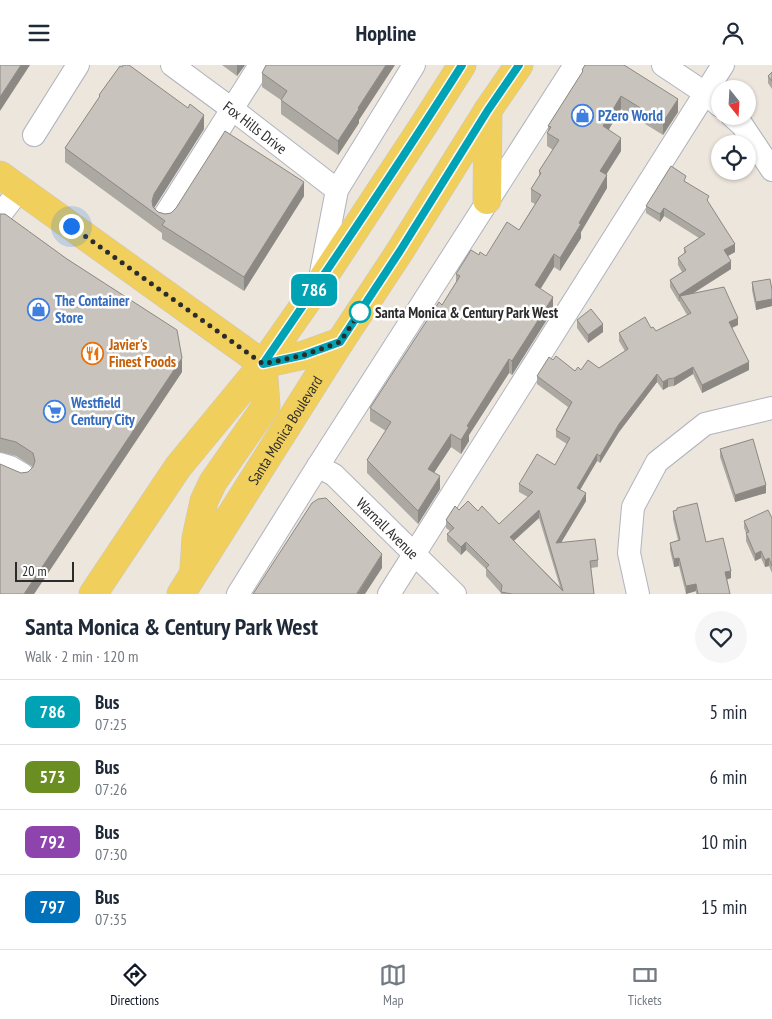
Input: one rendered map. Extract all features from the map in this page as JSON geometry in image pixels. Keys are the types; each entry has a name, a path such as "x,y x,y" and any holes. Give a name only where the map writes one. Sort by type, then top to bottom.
{"main road":[{"path":"93,594 178,467 263,364 319,284 462,65"},
{"name":"Santa Monica Boulevard","path":"181,594 488,110 519,65"},
{"path":"487,200 488,110"},
{"path":"10,182 263,364 304,355 340,342"},
{"path":"194,571 196,538 204,501 213,482 266,406 263,364"}],"street":[{"path":"34,135 78,65"},
{"name":"Fox Hills Drive","path":"172,65 337,190"},
{"path":"165,215 260,65"},
{"path":"319,284 337,190 414,65"},
{"path":"238,594 487,200 575,65"},
{"path":"663,65 711,99"},
{"path":"718,80 723,65"},
{"path":"389,594 413,553 711,102"},
{"path":"742,125 772,170"},
{"path":"0,215 10,182"},
{"path":"638,594 630,553 633,507 658,462 705,424 772,408"},
{"path":"0,464 10,467 22,475"},
{"name":"Warnall Avenue","path":"318,466 334,475 455,594"}],"building":[{"path":"0,65 21,65 0,97"},
{"path":"123,65 129,65 188,108 190,104 204,115 154,194 153,207 158,212 171,213 176,208 225,131 304,182 244,277 162,225 165,221 65,148 99,95 120,66 122,67"},
{"path":"266,65 386,65 338,141 281,100 287,91 262,73"},
{"path":"585,65 624,65 678,99 663,122 621,96 603,126 621,138 600,171 607,175 579,223 581,224 560,258 554,254 535,285 553,297 512,361 509,359 467,426 469,427 461,440 451,434 428,469 440,476 418,511 367,460 391,422 370,408 439,302 442,305 460,276 456,274 471,250 479,255 480,252 486,256 507,222 519,230 541,195 531,189 541,173 539,171 559,140 547,133 551,127 548,126"},
{"path":"772,72 772,81 768,76"},
{"path":"671,166 686,176 684,181 709,196 707,200 735,244 724,250 731,261 679,295 670,280 686,270 678,258 686,252 684,248 705,234 664,208 660,214 646,206"},
{"name":"Westfield Century City","path":"0,214 5,214 67,259 177,330 182,358 24,594 0,594 0,464 21,473 28,472 33,467 35,461 33,453 16,442 0,438"},
{"path":"770,279 772,299 756,302 752,282"},
{"path":"724,287 738,318 729,322 749,362 702,385 693,367 663,382 657,374 619,424 600,456 597,454 577,488 586,493 556,543 595,539 598,560 590,561 594,594 512,594 501,592 502,585 486,568 489,565 466,542 461,547 447,534 454,528 446,520 455,506 459,510 468,501 478,511 482,506 499,524 533,492 519,484 537,454 555,465 570,438 556,430 572,402 537,376 549,357 553,360 556,356 575,371 578,367 581,370 588,360 599,368 628,349 619,333 645,317 651,328 653,327 656,331 691,313 680,296","holes":["539,510 563,591 510,537"]},
{"path":"591,309 603,324 588,335 577,320"},
{"path":"753,439 766,485 735,495 720,449"},
{"path":"326,498 382,554 358,594 253,594 312,503 318,499"},
{"path":"697,503 706,542 723,538 731,571 725,572 730,594 698,594 696,584 686,586 679,558 674,559 670,543 680,540 673,511 677,510 677,508"},
{"path":"768,510 772,518 772,566 769,558 765,560 761,551 755,554 746,533 749,532 744,521"}],"bus line":[{"name":"786","path":"462,65 319,284 263,364 304,355 340,342 400,251 488,110 519,65"}],"place":[{"name":"PZero World","path":"582,115"},
{"name":"The Container Store","path":"39,309"},
{"name":"Santa Monica & Century Park West","path":"360,312"},
{"name":"Javier's Finest Foods","path":"93,353"},
{"name":"Westfield Century City","path":"55,411"}],"route":[{"path":"71,226 263,364 304,355 340,342 360,312"}]}
